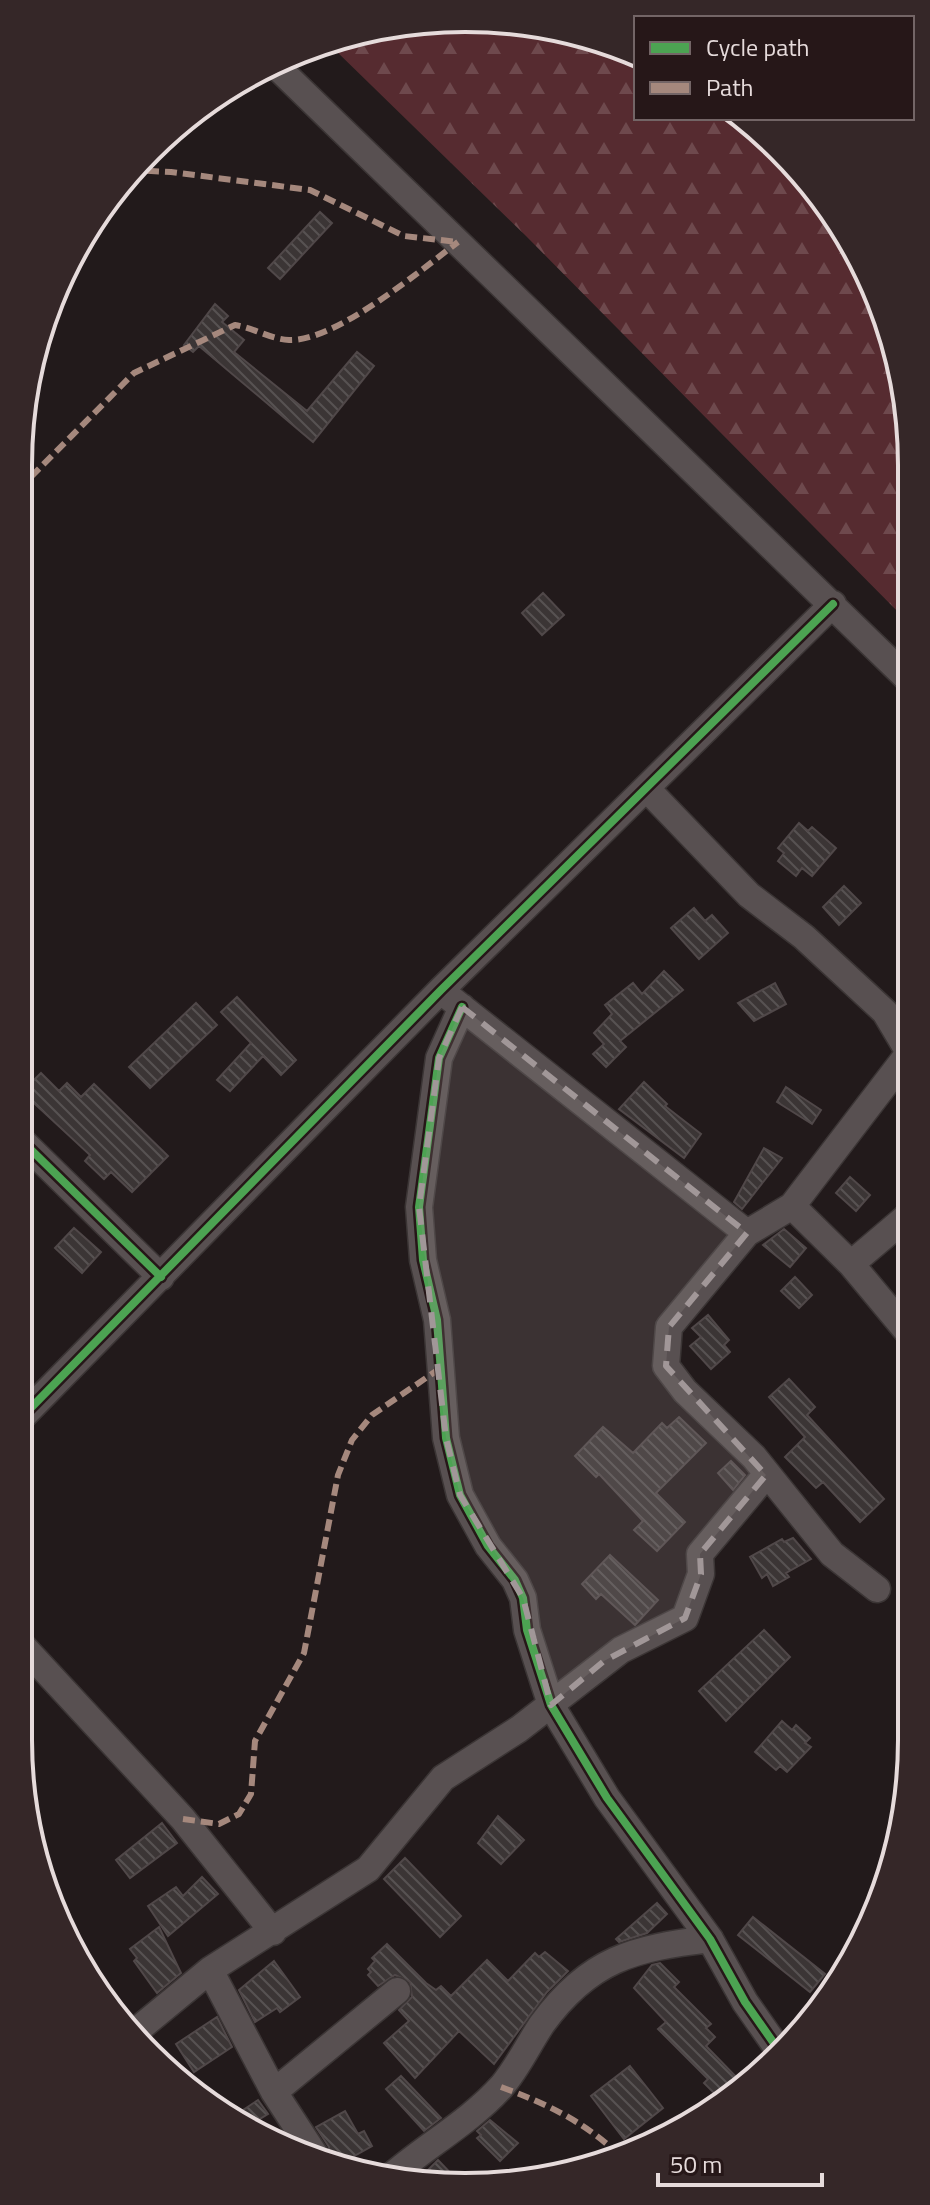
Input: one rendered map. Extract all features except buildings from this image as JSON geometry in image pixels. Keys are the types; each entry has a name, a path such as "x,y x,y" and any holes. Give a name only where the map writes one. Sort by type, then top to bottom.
{"street":[{"path":"283,72 898,669"},
{"path":"32,1407 441,990 833,604"},
{"path":"647,789 749,895 804,937 885,1012 898,1034"},
{"path":"441,990 747,1233"},
{"path":"462,1007 439,1058 419,1207 423,1260 437,1320 446,1438 460,1495 488,1546 515,1580 523,1598 534,1659 551,1705 607,1798 710,1939 774,2043"},
{"path":"877,1589 832,1554 754,1457 685,1391 666,1366 669,1327 747,1233 792,1206 898,1067"},
{"path":"32,1151 161,1277"},
{"path":"792,1206 851,1264 898,1320"},
{"path":"851,1264 898,1224"},
{"path":"141,2027 210,1970 368,1869 443,1778 551,1705 621,1650 685,1618 701,1574 700,1554 766,1475"},
{"path":"32,1656 183,1819 273,1932"},
{"path":"403,2168 471,2116 501,2087 521,2062 542,2025 592,1973 612,1959 636,1952 710,1939"},
{"path":"210,1970 274,2092 307,2143"},
{"path":"274,2092 397,1991"}],"highlighted area":[{"path":"462,1007 747,1233 669,1327 666,1366 766,1475 700,1554 701,1574 685,1618 604,1661 551,1705 523,1598 460,1495 446,1438 419,1207 439,1058"}],"green space":[{"path":"437,33 493,33 549,40 634,66 634,120 728,120 771,159 809,201 840,249 865,299 883,353 897,437 898,612 526,236 337,52 381,40"}],"marked path":[{"path":"148,171 310,190 404,236 458,242"},
{"path":"32,476 134,373 235,325 275,338 308,338 377,302 458,242"},
{"path":"183,1819 219,1824 239,1814 251,1794 255,1741 304,1653 338,1475 352,1440 372,1415 439,1369"},
{"path":"501,2087 562,2114 610,2148"}],"cycle path":[{"path":"32,1407 441,990 833,604"},
{"path":"462,1007 439,1058 419,1207 423,1260 437,1320 446,1438 460,1495 488,1546 515,1580 523,1598 527,1630 551,1705 607,1798 710,1939 745,2002 774,2043"},
{"path":"32,1151 161,1277"}]}
